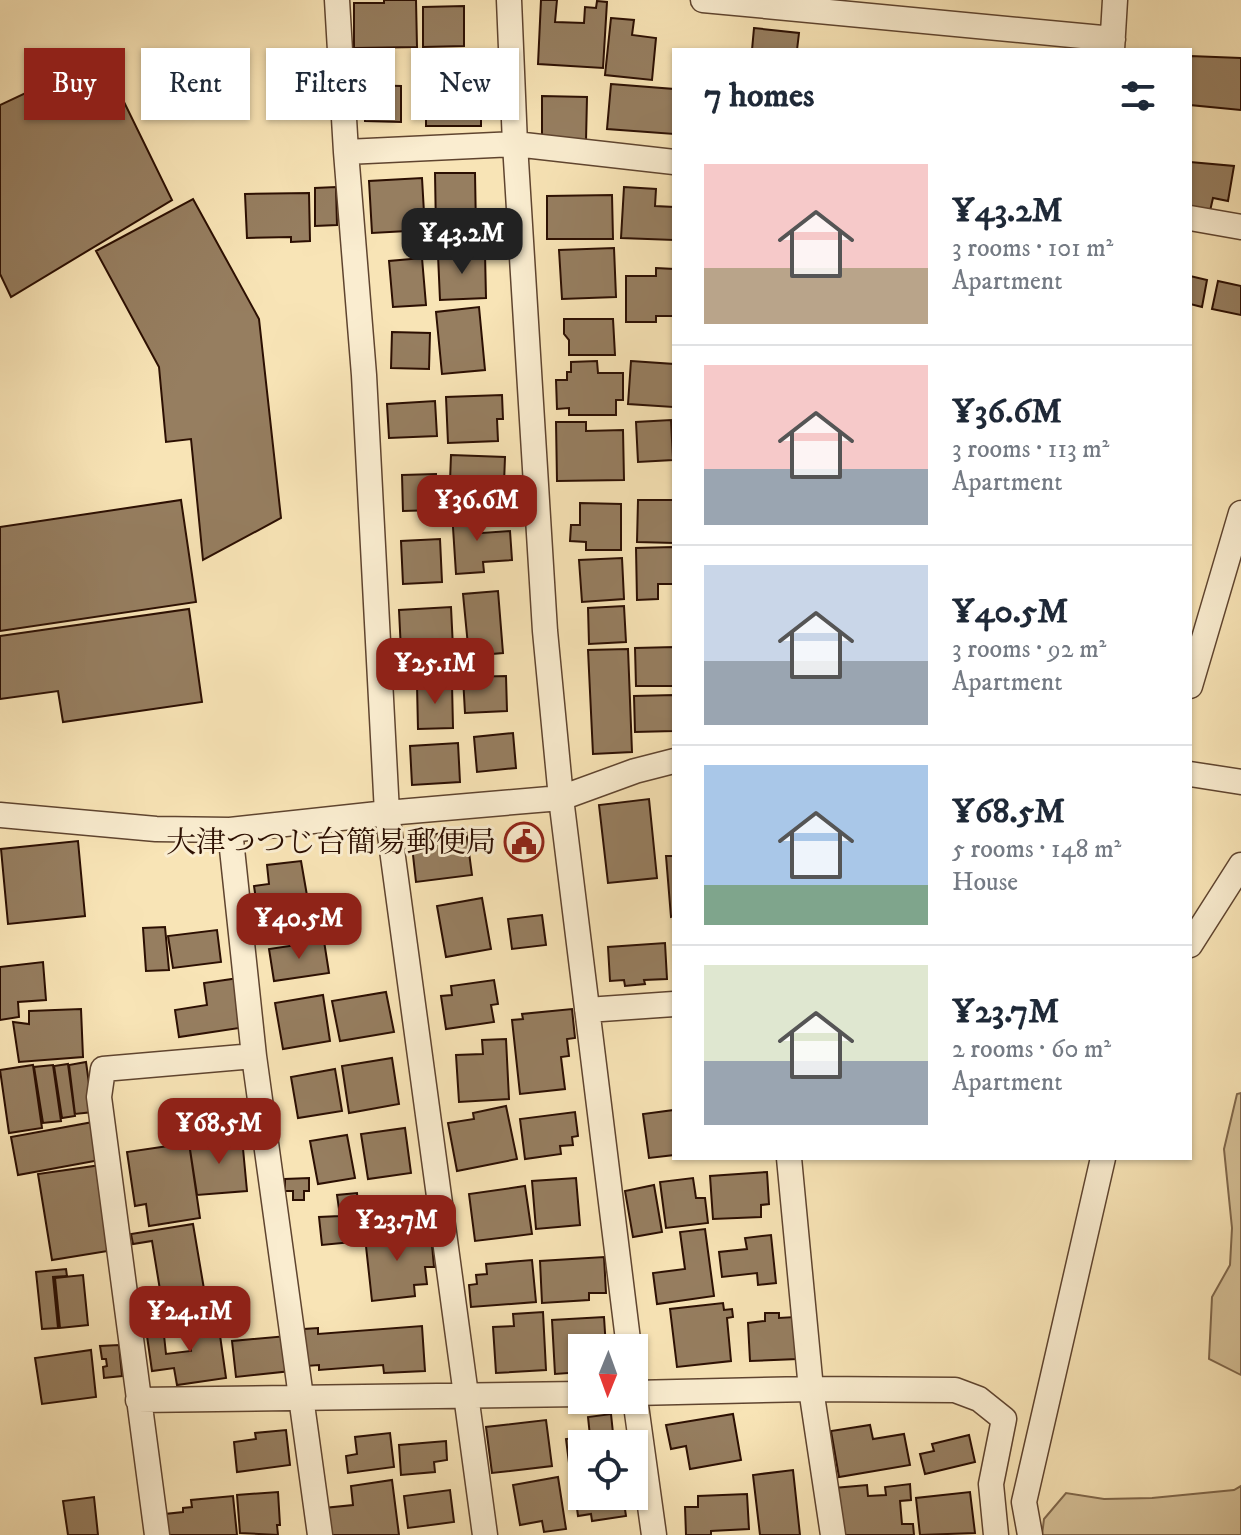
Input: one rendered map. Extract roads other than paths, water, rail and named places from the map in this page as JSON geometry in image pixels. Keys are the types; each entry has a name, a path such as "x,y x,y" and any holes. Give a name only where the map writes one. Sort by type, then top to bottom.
{"street":[{"path":"337,0 364,375 387,813 485,1535"},
{"path":"509,0 545,631 561,798 627,1334"},
{"path":"703,0 1112,44 1115,0"},
{"path":"346,152 515,144 672,162"},
{"path":"1192,218 1241,227"},
{"path":"1192,679 1241,513"},
{"path":"0,815 156,829 230,830 561,798 635,771 672,762"},
{"path":"1192,774 1241,782"},
{"path":"230,830 254,1056 320,1535"},
{"path":"1192,942 1241,865"},
{"path":"587,1010 672,1004"},
{"path":"157,1535 99,1097 103,1069 254,1056"},
{"path":"789,1160 811,1389 833,1535"},
{"path":"1030,1535 1024,1502 1103,1160"},
{"path":"648,1393 955,1390 979,1399 1004,1419 991,1484 996,1535"},
{"path":"138,1400 568,1394"},
{"path":"637,1414 654,1535"}],"place":[{"name":"大津つつじ台簡易郵便局","path":"524,842"}]}
